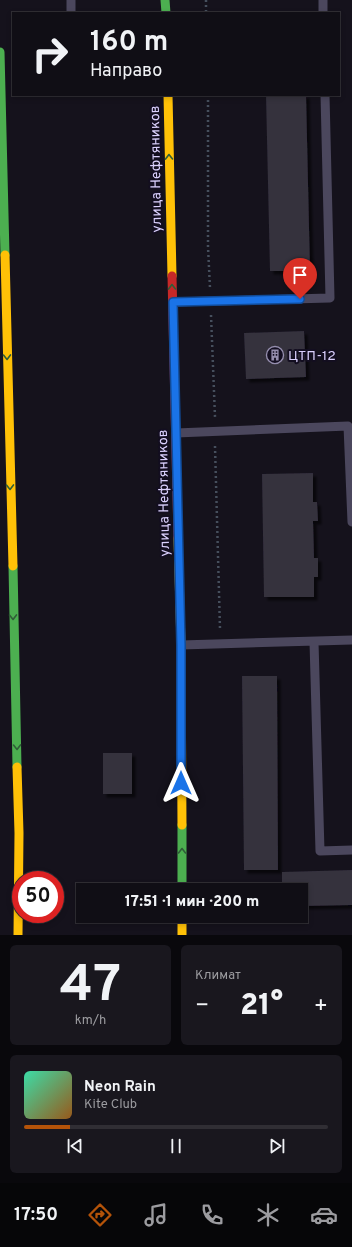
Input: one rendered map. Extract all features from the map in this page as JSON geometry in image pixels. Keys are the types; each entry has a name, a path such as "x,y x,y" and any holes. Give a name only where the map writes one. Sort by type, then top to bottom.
{"main road":[{"path":"166,0 166,12"},
{"path":"0,52 19,833 18,935"},
{"name":"улица Нефтяников","path":"168,96 181,645 182,883"},
{"path":"182,923 182,935"}],"lane":[{"path":"71,0 71,12"},
{"path":"323,0 323,12"},
{"path":"173,302 330,298 325,96"},
{"path":"175,433 350,426 352,522"},
{"path":"181,645 352,640"},
{"path":"314,642 320,851 352,850"}],"path":[{"path":"206,0 206,12"},
{"path":"208,96 208,247 215,432 220,644"}],"building":[{"path":"266,96 306,96 310,271 270,271"},
{"name":"ЦТП-12","path":"304,331 306,377 246,379 244,333"},
{"path":"313,473 313,502 317,502 318,521 313,521 314,558 318,558 318,577 314,577 314,597 264,597 262,474"},
{"path":"242,676 277,676 278,870 244,870"},
{"path":"103,753 132,753 132,794 103,794"},
{"path":"352,870 352,905 308,906 308,883 282,883 282,872"}],"traffic: fast":[{"path":"165,0 166,12"},
{"path":"0,52 5,255"},
{"path":"13,566 17,767"},
{"path":"182,825 182,883"}],"traffic: slow":[{"path":"168,96 172,276"},
{"path":"5,255 13,566"},
{"path":"178,538 181,645 182,825"},
{"path":"17,767 19,833 18,935"},
{"path":"182,923 182,935"}],"traffic: jam":[{"path":"172,276 178,538"}],"place":[{"name":"ЦТП-12","path":"275,355"}],"route":[{"path":"181,783 181,645 173,302 300,299"}]}
